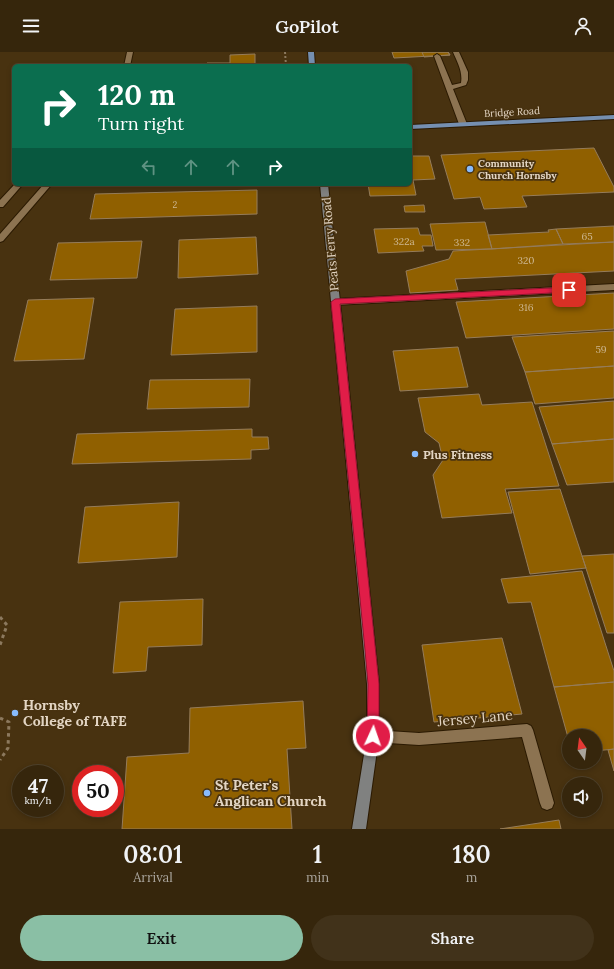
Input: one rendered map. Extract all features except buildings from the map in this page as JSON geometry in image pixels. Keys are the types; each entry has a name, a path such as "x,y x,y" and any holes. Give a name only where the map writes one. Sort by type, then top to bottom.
{"main road":[{"path":"311,52 312,64"},
{"name":"Bridge Road","path":"412,127 614,117"},
{"name":"Peats Ferry Road","path":"324,186 371,650 373,684 373,736 359,829"}],"street":[{"path":"127,64 130,52"},
{"path":"449,88 464,84 465,80 465,73 456,52"},
{"path":"437,56 463,124"},
{"path":"0,205 17,186"},
{"path":"0,239 46,186"},
{"path":"335,302 614,287"},
{"name":"Jersey Lane","path":"373,736 419,739 527,730 547,803"}],"path":[{"path":"285,52 286,64"},
{"path":"0,617 8,625 0,645"},
{"path":"0,718 9,722 8,748 0,760"}],"place":[{"name":"Community Church Hornsby","path":"470,169"},
{"name":"Plus Fitness","path":"415,454"},
{"name":"Hornsby College of TAFE","path":"15,713"},
{"name":"St Peter's Anglican Church","path":"207,793"}],"route":[{"path":"373,736 374,713 371,650 335,302 569,290"}]}
